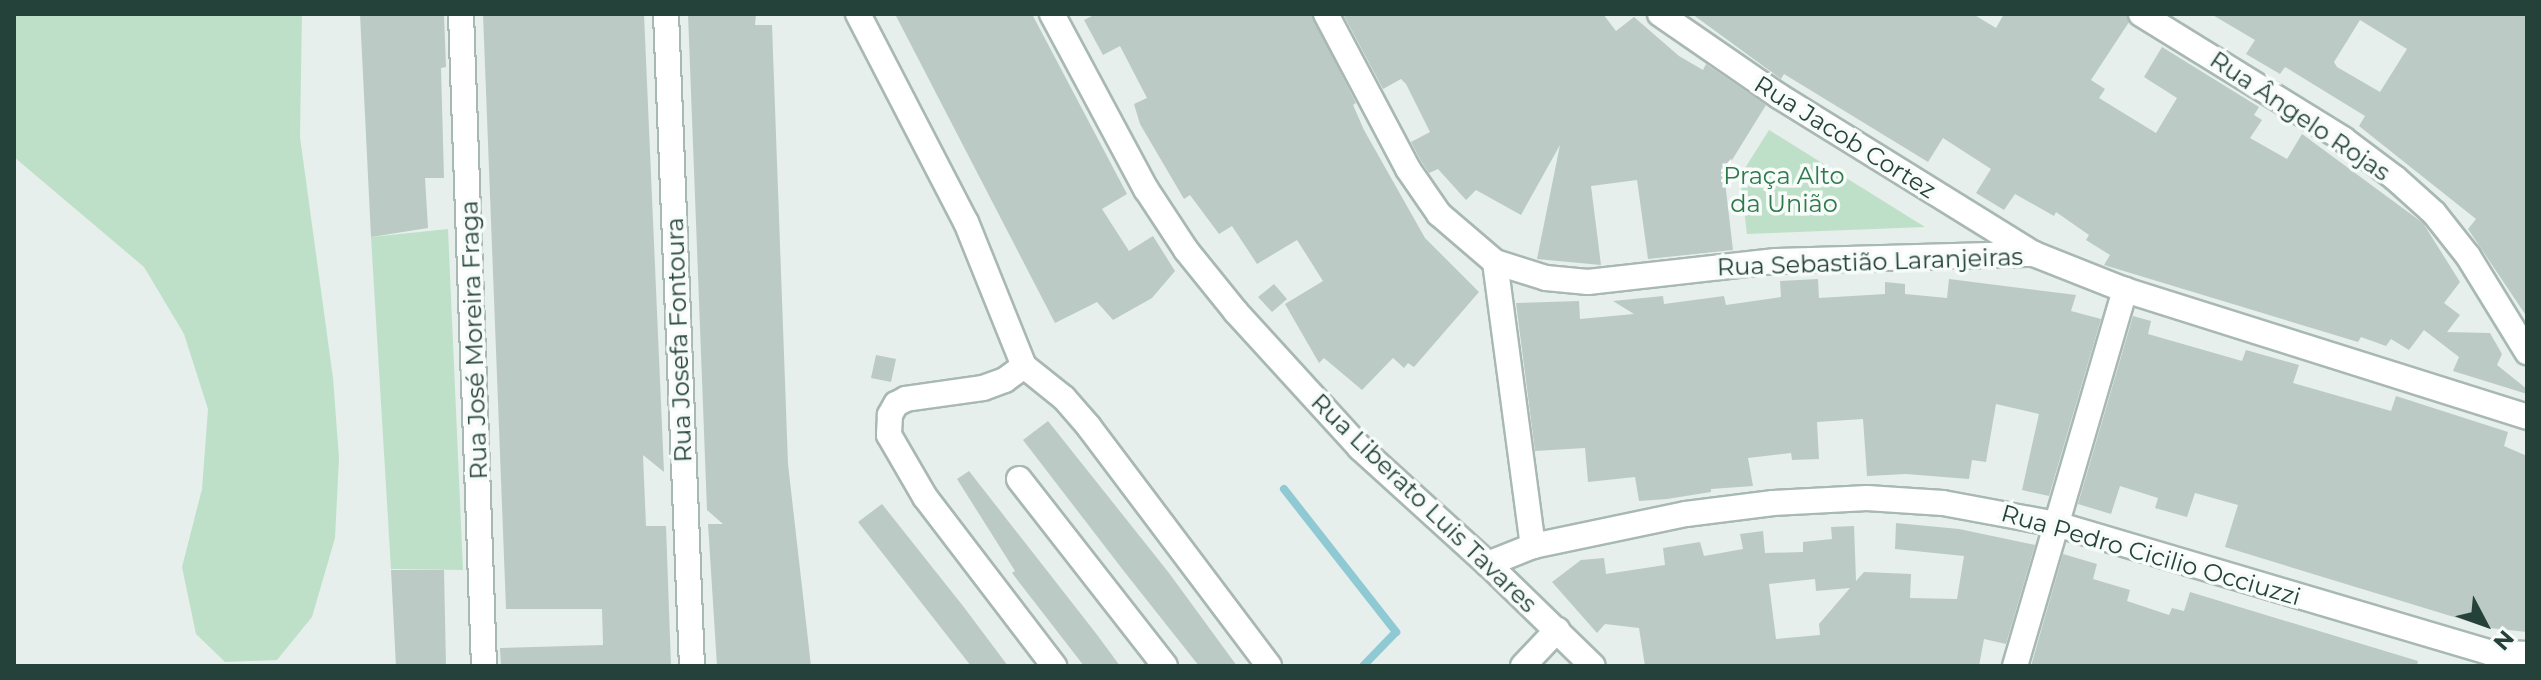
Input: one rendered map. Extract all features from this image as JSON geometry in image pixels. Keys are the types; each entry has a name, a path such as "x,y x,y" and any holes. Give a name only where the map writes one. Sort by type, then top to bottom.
{"street":[{"name":"Rua José Moreira Fraga","path":"461,14 484,666"},
{"name":"Rua Josefa Fontoura","path":"666,14 692,666"},
{"path":"858,14 966,222 1024,366 1064,398 1089,427 1269,666"},
{"name":"Rua Liberato Luis Tavares","path":"1052,14 1146,189 1186,250 1289,372 1360,448 1488,564 1593,666"},
{"name":"Rua Sebastião Laranjeiras","path":"1326,14 1408,169 1439,214 1495,262 1546,278 1588,282 1776,261 2034,254 2125,290 2527,417"},
{"name":"Rua Jacob Cortez","path":"1660,14 1779,96 2034,254"},
{"name":"Rua Ângelo Rojas","path":"2141,14 2343,139 2395,178 2434,213 2468,256 2527,352"},
{"path":"1495,262 1533,546"},
{"path":"2015,666 2125,290"},
{"path":"1024,366 1005,380 983,388 906,399 896,404 890,415 889,435 925,497 1054,666"},
{"path":"1019,479 1165,666"},
{"name":"Rua Pedro Cicilio Occiuzzi","path":"1488,564 1533,546 1686,514 1773,503 1867,498 1943,503 2056,524 2486,659 2527,654"},
{"path":"1523,666 1557,630"}],"green space":[{"path":"14,14 302,14 300,137 333,378 339,458 335,538 312,617 277,660 225,662 196,634 182,567 202,489 208,409 184,334 144,267 14,157"},
{"name":"Praça Alto da União","path":"1769,130 1925,227 1747,234 1740,176"},
{"path":"448,229 463,570 391,569 371,237"}],"building":[{"path":"360,14 444,14 446,67 441,68 444,178 425,178 428,228 371,237"},
{"path":"483,14 644,14 664,472 643,455 646,526 666,526 671,666 501,666 500,648 603,645 602,609 506,609"},
{"path":"688,14 756,14 755,25 772,25 788,464 811,666 717,666 708,524 723,524 707,510"},
{"path":"895,14 1032,14 1127,194 1102,209 1129,251 1153,236 1175,271 1152,298 1113,320 1097,302 1055,323"},
{"path":"1096,14 1311,14 1356,103 1353,105 1364,130 1425,238 1479,292 1414,367 1408,363 1404,368 1393,358 1362,390 1324,358 1319,363 1285,304 1323,281 1297,240 1257,264 1232,226 1219,234 1190,195 1184,199 1140,124 1134,104 1147,98 1120,46 1103,55 1084,20"},
{"path":"1343,14 1603,14 1616,31 1634,17 1679,56 1703,70 1706,64 1766,105 1724,173 1733,250 1648,259 1637,180 1591,186 1601,265 1537,259 1560,145 1521,215 1476,190 1466,200 1438,169 1429,173 1421,161 1411,142 1430,132 1406,84 1401,79 1383,89"},
{"path":"1692,14 1973,14 1996,28 2004,14 2126,14 2129,22 2091,80 2105,89 2099,98 2156,133 2177,98 2144,77 2162,47 2259,107 2254,115 2262,120 2250,138 2287,159 2302,134 2423,223 2460,282 2444,303 2460,315 2447,332 2490,333 2502,354 2497,365 2527,389 2527,394 2453,371 2459,357 2424,330 2409,350 2391,339 2386,346 2361,337 2358,342 2104,265 2110,255 2086,240 2089,235 2056,212 2054,216 2015,194 2004,210 1976,193 1991,169 1943,138 1928,162 1784,74 1781,79"},
{"path":"2211,14 2527,14 2527,317 2468,229 2476,219 2359,126 2365,116 2285,67 2280,74 2246,54 2255,40","holes":["2360,20 2407,49 2380,92 2337,67 2334,62"]},
{"path":"1818,279 1819,298 1885,294 1885,282 1905,284 1905,294 1947,298 1949,279 2076,295 2071,311 2101,319 2049,496 2022,490 2039,414 1996,404 1986,462 1972,460 1969,479 1906,474 1867,476 1863,419 1817,422 1819,459 1792,460 1791,453 1748,458 1753,486 1711,489 1711,492 1667,499 1639,501 1635,477 1588,482 1585,448 1535,451 1516,303 1579,301 1580,319 1634,314 1613,301 1663,296 1664,304 1724,296 1726,305 1781,297 1780,281"},
{"path":"1274,284 1287,299 1272,312 1258,297"},
{"path":"2133,316 2151,321 2148,334 2242,361 2246,350 2299,365 2293,383 2391,411 2396,396 2508,432 2504,446 2527,456 2527,632 2490,628 2225,547 2238,505 2195,493 2187,517 2155,508 2158,498 2120,486 2111,514 2078,504"},
{"path":"876,355 896,359 891,382 871,378"},
{"path":"1048,421 1169,573 1237,666 1199,666 1123,570 1023,440"},
{"path":"969,471 1120,666 1084,666 1012,573 1015,571 957,479"},
{"path":"882,504 1008,666 971,666 858,522"},
{"path":"1896,523 1959,529 2035,545 2006,644 1984,639 1979,666 1645,666 1639,628 1605,624 1597,633 1552,582 1581,560 1604,558 1606,574 1665,565 1663,548 1700,542 1704,556 1743,549 1740,534 1763,531 1765,553 1803,552 1803,542 1832,539 1831,527 1854,526 1856,581 1864,572 1911,574 1910,598 1957,599 1964,556 1895,549","holes":["1815,579 1816,591 1850,588 1819,624 1820,635 1776,639 1769,584"]},
{"path":"2063,554 2097,564 2093,579 2130,590 2127,601 2169,615 2172,608 2184,611 2190,592 2418,661 2417,666 2031,666"},
{"path":"391,570 444,570 446,666 396,666"}],"waterway":[{"path":"1284,489 1396,632 1363,666"}]}
